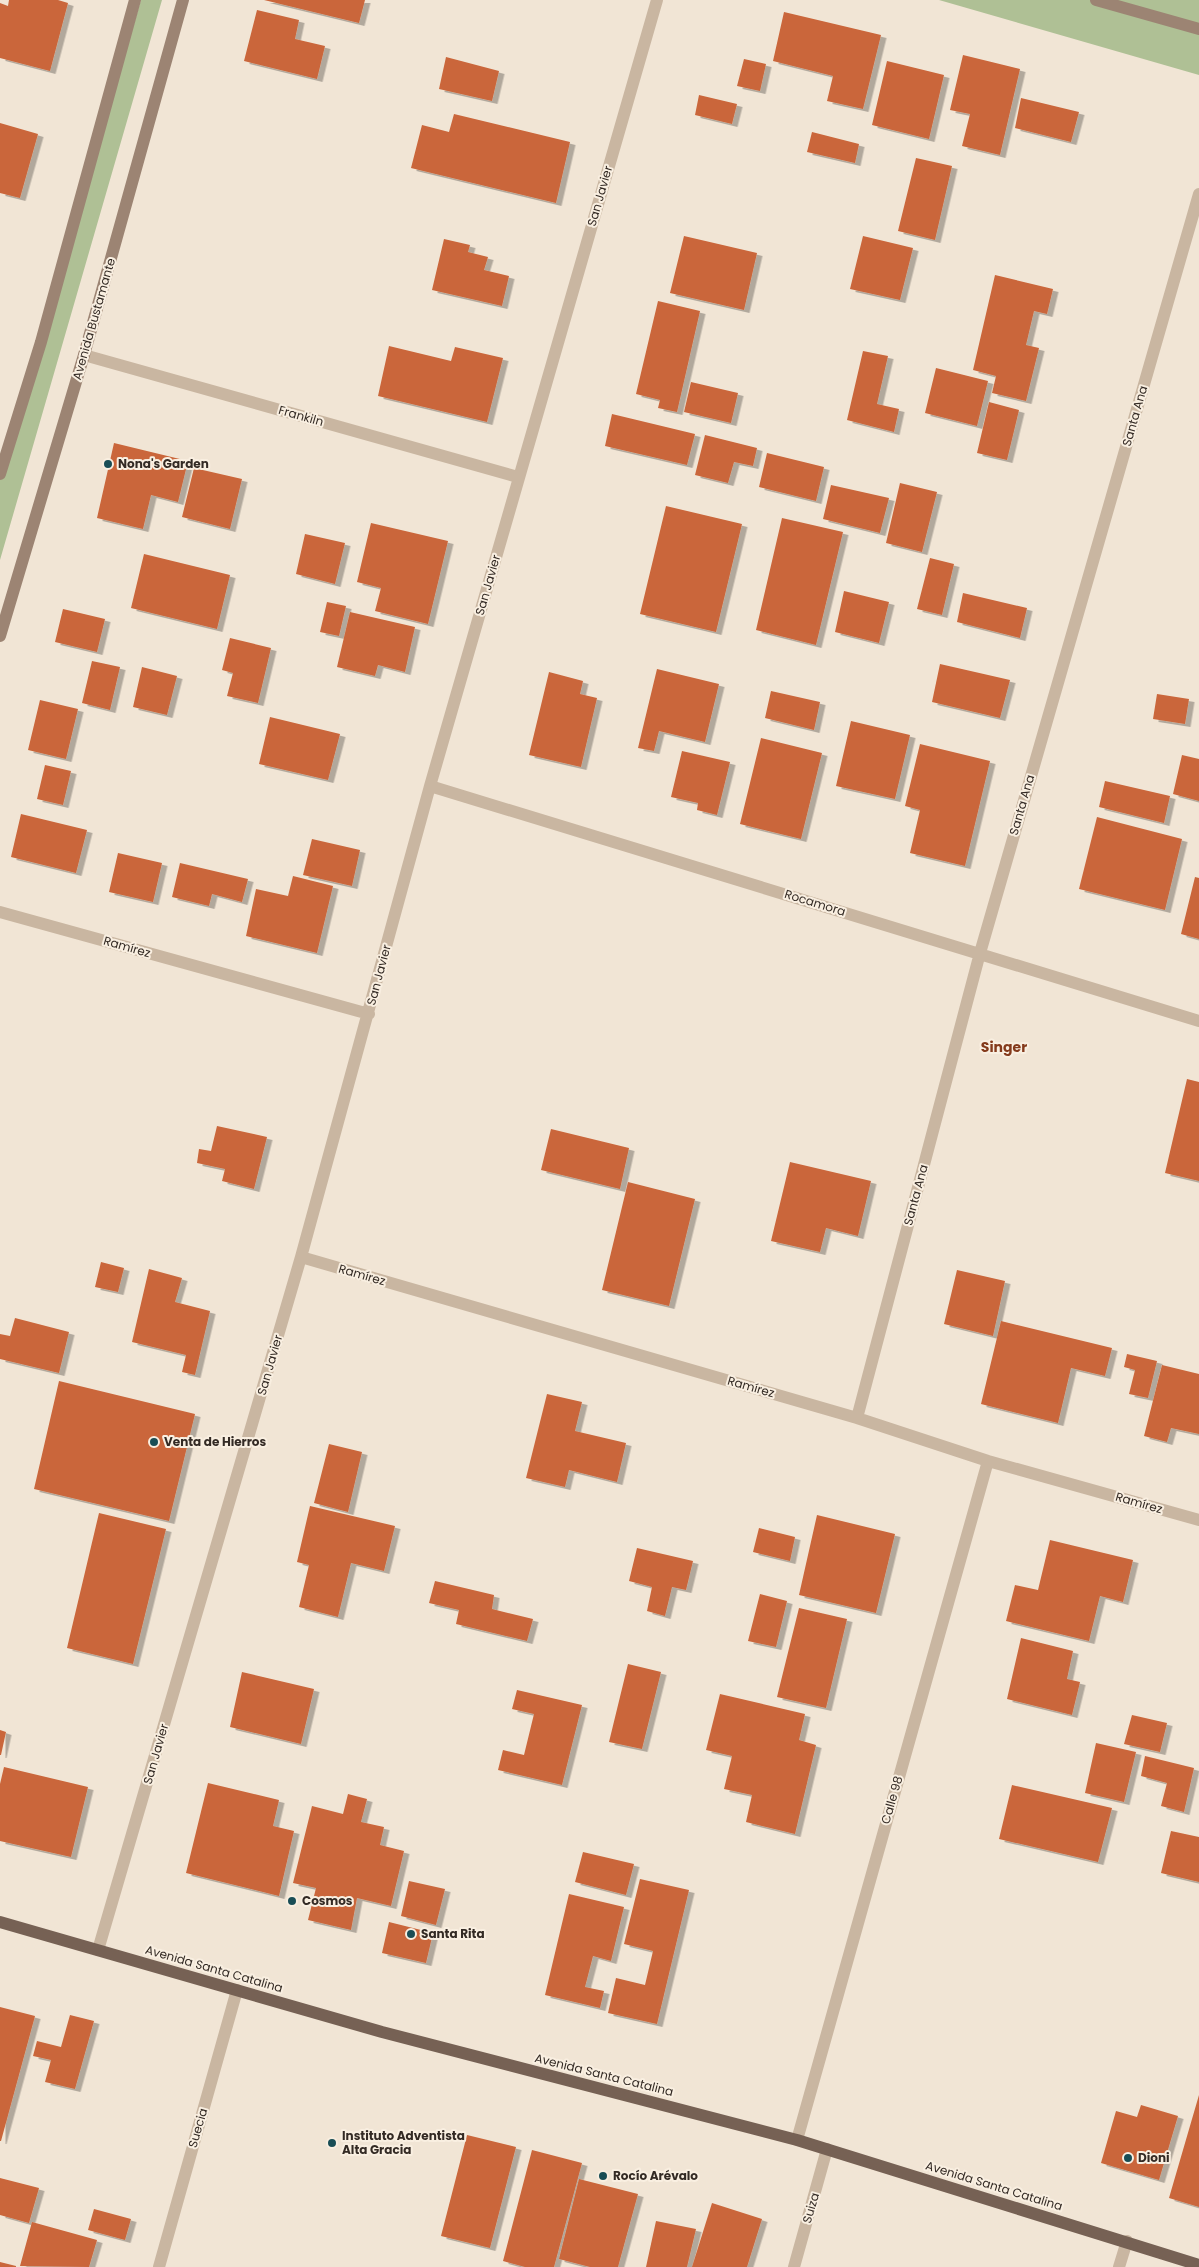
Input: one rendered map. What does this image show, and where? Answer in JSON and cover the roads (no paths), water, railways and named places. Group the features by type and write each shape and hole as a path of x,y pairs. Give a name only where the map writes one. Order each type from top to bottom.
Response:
{"main road":[{"path":"0,473 41,342 135,0"},
{"name":"Avenida Bustamante","path":"0,636 84,355 183,0"},
{"path":"1096,0 1199,29"},
{"name":"Avenida Santa Catalina","path":"0,1922 382,2032 798,2140 1199,2265"}],"street":[{"name":"San Javier","path":"98,1950 301,1257 430,786 657,0"},
{"name":"Santa Ana","path":"857,1418 980,953 1199,194"},
{"name":"Frankiln","path":"84,355 518,477"},
{"name":"Rocamora","path":"430,786 1199,1021"},
{"name":"Ramírez","path":"0,912 369,1014"},
{"name":"Ramírez","path":"301,1257 857,1418 988,1461 1199,1520"},
{"name":"Calle 98","path":"798,2140 988,1461"},
{"name":"Suecia","path":"159,2267 237,1990"},
{"name":"Suiza","path":"794,2267 827,2150"},
{"path":"1119,2267 1127,2241"}],"place":[{"name":"Nona's Garden","path":"108,464"},
{"name":"Venta de Hierros","path":"154,1442"},
{"name":"Cosmos","path":"292,1901"},
{"name":"Santa Rita","path":"411,1934"},
{"name":"Instituto Adventista Alta Gracia","path":"332,2143"},
{"name":"Dioni","path":"1128,2158"},
{"name":"Rocío Arévalo","path":"603,2176"}],"district":[{"name":"Singer","path":"1004,1047"}]}
